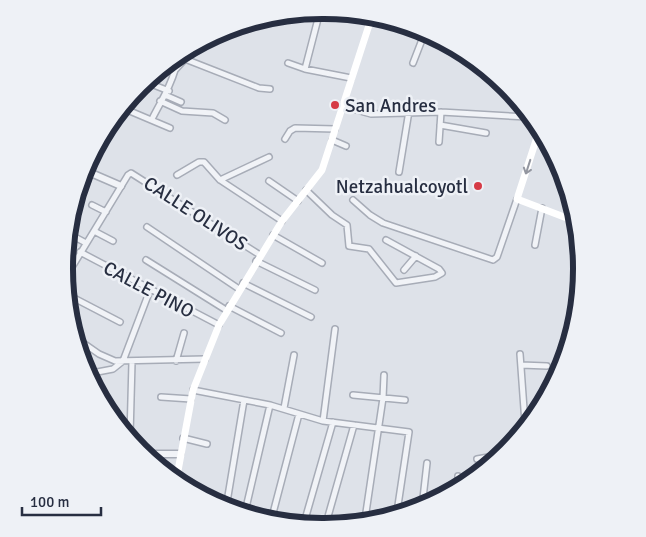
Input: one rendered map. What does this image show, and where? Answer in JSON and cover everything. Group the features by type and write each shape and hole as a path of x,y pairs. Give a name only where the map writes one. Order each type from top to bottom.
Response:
{"main road":[{"path":"178,472 193,390 219,325 227,308 282,221 322,170 370,24"},
{"path":"536,139 517,199 568,218"}],"street":[{"path":"305,69 318,19"},
{"path":"414,63 422,40"},
{"path":"188,58 259,88 270,89"},
{"path":"288,63 305,69 351,78"},
{"path":"152,119 160,101 167,93 175,70 180,64"},
{"path":"153,86 181,102"},
{"path":"160,101 182,111 212,113 225,120"},
{"path":"342,106 371,114 442,112 521,117"},
{"path":"129,111 170,128"},
{"path":"399,172 409,112"},
{"path":"439,142 442,112"},
{"path":"440,125 486,133"},
{"path":"285,139 290,131 295,128 335,129"},
{"path":"332,140 346,146"},
{"path":"220,180 268,157"},
{"path":"177,175 202,162 220,180 282,221"},
{"name":"CALLE OLIVOS","path":"92,173 121,186 132,173 258,258 315,290"},
{"path":"269,181 298,201"},
{"path":"73,264 121,186"},
{"path":"306,190 332,215 347,224 349,246 369,249 396,283 435,277 442,273 441,270 386,240"},
{"path":"353,200 370,215 383,223 427,240 495,259 517,199"},
{"path":"92,205 106,212"},
{"path":"534,245 542,208"},
{"path":"147,227 241,286 311,317"},
{"path":"94,231 113,241"},
{"path":"273,235 322,263"},
{"path":"75,237 86,243"},
{"name":"CALLE PINO","path":"80,252 219,325"},
{"path":"404,270 416,256"},
{"path":"146,260 227,308 281,333"},
{"path":"95,371 116,368 122,361 150,290"},
{"path":"75,299 120,322"},
{"path":"322,420 335,329"},
{"path":"176,361 184,333"},
{"path":"85,344 107,358 122,361 205,359"},
{"path":"520,354 525,416"},
{"path":"284,408 294,355"},
{"path":"130,427 132,362"},
{"path":"521,365 547,366"},
{"path":"366,514 383,398 384,375"},
{"path":"193,390 284,408 322,420 409,432 398,507"},
{"path":"353,395 405,400"},
{"path":"161,397 191,399"},
{"path":"227,499 244,400"},
{"path":"246,506 270,405"},
{"path":"273,513 299,414"},
{"path":"306,518 334,422"},
{"path":"328,518 354,425"},
{"path":"183,438 207,444"},
{"path":"156,454 180,454"},
{"path":"478,459 486,458"},
{"path":"423,497 427,462"}],"place":[{"name":"San Andres","path":"335,105"},
{"name":"Netzahualcoyotl","path":"478,186"}]}
